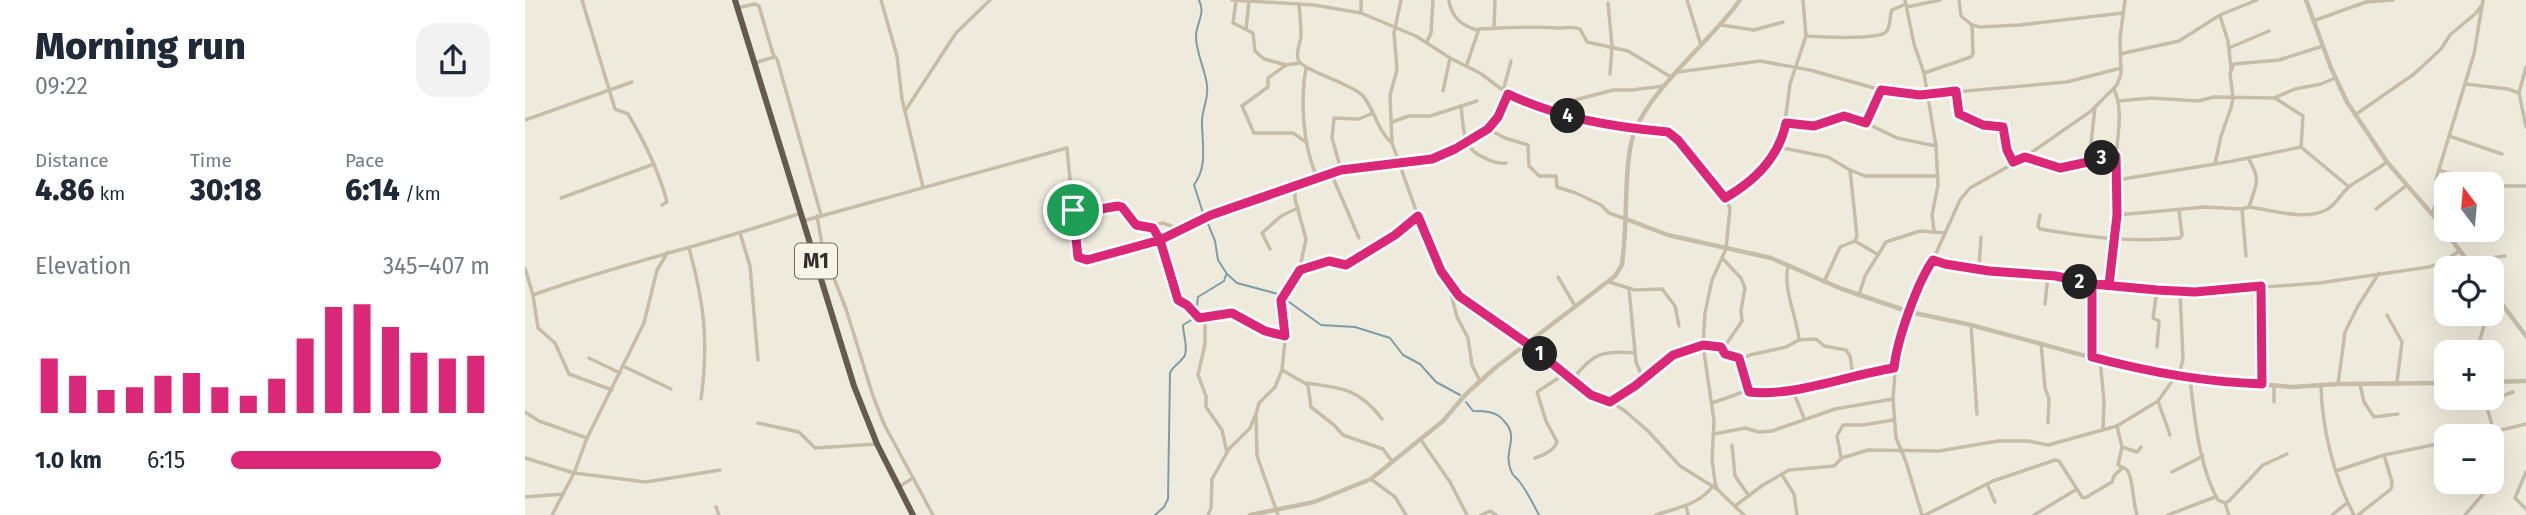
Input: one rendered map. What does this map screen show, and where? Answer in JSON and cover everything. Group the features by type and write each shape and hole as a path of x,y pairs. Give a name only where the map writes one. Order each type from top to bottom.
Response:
{"highway":[{"name":"M1","path":"736,4 855,386 877,444 913,515"}],"street":[{"path":"582,0 615,109 628,114 654,164 667,202 662,205"},
{"path":"757,0 819,216 823,250 884,424 933,515"},
{"path":"881,0 897,56 905,111 923,187"},
{"path":"905,111 956,33 990,0"},
{"path":"1286,65 1259,56 1255,51 1253,33 1233,23 1234,0 1282,1 1361,13 1427,42 1450,58 1467,65 1506,93 1533,106 1573,117 1673,135 1725,198 1730,208 1726,249 1707,299 1703,345 1714,434 1712,459 1715,488"},
{"path":"1361,0 1361,13"},
{"path":"1401,0 1394,38 1397,63 1390,94 1392,143 1418,216 1447,280 1465,301 1528,344 1591,395 1610,402 1644,427 1680,466 1715,488 1744,515"},
{"path":"1427,42 1431,33 1433,0"},
{"path":"1494,28 1495,0"},
{"path":"1687,0 1696,36 1701,45"},
{"path":"1250,515 1276,513 1314,502 1371,478 1443,421 1480,380 1609,282 1622,265 1631,153 1636,130 1653,102 1740,0"},
{"path":"1725,198 1752,181 1778,147 1786,123 1790,84 1807,36 1803,0"},
{"path":"1807,36 1836,38 1882,35 1889,28 1892,10 1906,4 1940,0"},
{"path":"1959,0 1961,16 1972,25 1980,27 2123,13"},
{"path":"2122,468 2113,476 2112,482 2085,498 2063,466 2055,460 1993,481 1924,515 1896,438 1893,399 1898,346 1921,280 1964,194 1977,183 2025,157 2095,107 2114,89 2119,82 2122,68 2120,54 2125,0"},
{"path":"2120,54 2179,41 2220,15 2257,0"},
{"path":"2306,0 2335,78 2355,115 2387,162 2433,214 2463,256"},
{"path":"2313,21 2366,2 2393,0"},
{"path":"1246,29 1249,1"},
{"path":"1448,1 1451,12 1462,24 1477,30 1527,25 1577,27 1587,42 1628,51 1673,78"},
{"path":"2433,214 2437,201 2436,179 2479,34 2483,2"},
{"path":"2355,115 2406,82 2430,60 2450,34 2476,13 2483,2"},
{"path":"1608,3 1612,46 1609,74"},
{"path":"736,4 759,6"},
{"path":"1299,4 1299,62 1306,68 1334,78 1357,91 1365,98 1383,133 1392,143"},
{"path":"1906,4 1924,73 1936,146 1938,176 1931,215 1934,230"},
{"path":"2215,164 2233,98 2228,41 2220,15"},
{"path":"1719,24 1754,30 1783,22"},
{"path":"1924,73 1971,57 1972,25"},
{"path":"1467,65 1477,30"},
{"path":"2228,50 2269,31"},
{"path":"2231,68 2239,63 2279,60 2323,46"},
{"path":"755,63 774,57"},
{"path":"1443,91 1450,58"},
{"path":"1678,72 1753,60 1796,67 1881,90 1928,94 2067,82 2122,68"},
{"path":"803,221 1067,148 1077,254 1083,260 1160,240 1211,215 1341,170 1432,159 1466,143 1488,129 1498,117 1506,93 1511,61"},
{"path":"1299,62 1286,65 1268,78 1268,87 1242,106 1254,132 1293,133 1305,142"},
{"path":"2526,67 2519,93 2526,128"},
{"path":"1306,68 1303,83 1305,142 1317,177"},
{"path":"2119,101 2151,98 2198,101 2214,97 2274,98 2335,78"},
{"path":"525,120 582,102 632,82"},
{"path":"2465,84 2508,89 2519,93"},
{"path":"1575,100 1613,90 1666,86"},
{"path":"2109,285 2117,215 2119,101 2114,89"},
{"path":"1866,123 1881,90"},
{"path":"1956,91 1959,114 1983,125 2003,127 2007,150 2013,162"},
{"path":"2274,98 2303,117 2301,147"},
{"path":"1391,122 1409,116 1430,116 1477,101"},
{"path":"1461,105 1462,131 1466,143 1482,158 1499,164 1506,163"},
{"path":"2089,161 2095,107"},
{"path":"1341,170 1332,138 1334,118 1359,119 1373,113"},
{"path":"1786,123 1814,126 1844,116 1898,138 1936,146"},
{"path":"1488,129 1528,145 1529,166 1539,176 1556,176 1557,187 1601,205 1608,214 1668,235 1771,258 1824,282 1910,312 1971,325 2134,369 2190,378 2293,387 2434,383"},
{"path":"2449,136 2502,154"},
{"path":"1778,147 1828,157 1850,170 1876,177 1938,176"},
{"path":"2116,180 2301,147"},
{"path":"2301,147 2349,187"},
{"path":"2025,157 2060,168 2116,156"},
{"path":"2248,158 2256,171 2258,182 2249,207"},
{"path":"2117,215 2205,207 2249,207 2301,215 2319,212 2332,206 2349,187 2387,162"},
{"path":"561,198 654,164"},
{"path":"1850,170 1855,241"},
{"path":"2439,170 2445,172"},
{"path":"1331,173 1359,238"},
{"path":"2376,209 2407,185"},
{"path":"1208,515 1211,508 1212,479 1227,453 1250,428 1259,403 1275,387 1282,370 1285,336 1281,300 1300,270 1306,239 1297,208 1295,186"},
{"path":"2504,186 2526,186"},
{"path":"1073,210 1089,211 1118,206 1122,207 1136,225 1163,223 1182,230"},
{"path":"1270,248 1262,233 1281,216 1297,208"},
{"path":"2242,209 2246,256"},
{"path":"2040,215 2040,229 2149,242 2180,238 2182,235 2179,210"},
{"path":"525,290 532,293 801,213"},
{"path":"1300,270 1329,261 1346,265 1395,235 1418,216"},
{"path":"1148,226 1153,228 1160,240 1178,300 1199,318 1232,313 1265,331 1285,336"},
{"path":"1859,295 1865,276 1888,241 1920,231 1934,230 1945,233"},
{"path":"740,233 750,266 758,360"},
{"path":"1979,269 1981,237"},
{"path":"1855,241 1877,254"},
{"path":"1824,282 1840,247 1855,241"},
{"path":"689,248 704,313 706,366 701,399"},
{"path":"1933,260 1979,269 2048,275 2092,284 2180,291 2319,283 2439,264 2459,251"},
{"path":"552,515 647,316 657,270 668,252"},
{"path":"1610,402 1673,355 1703,345 1721,347 1727,343 1742,321 1741,310 1745,293 1741,278 1722,258"},
{"path":"1788,266 1785,279 1799,340"},
{"path":"525,268 538,328 555,343 569,374 612,390"},
{"path":"2338,384 2345,332 2379,273"},
{"path":"2045,303 2048,275"},
{"path":"1557,277 1576,308"},
{"path":"1447,280 1457,317 1468,338 1472,365 1480,380"},
{"path":"1609,282 1629,289 1664,291 1675,306 1679,326"},
{"path":"2092,284 2092,357"},
{"path":"2261,286 2262,384"},
{"path":"1629,289 1635,353 1643,379"},
{"path":"2157,290 2153,318 2159,321 2157,347"},
{"path":"1735,506 1794,469 1834,466 1842,458 1868,450 1939,451 1998,441 2048,444 2117,426 2158,401 2182,364 2180,291"},
{"path":"2504,308 2526,336"},
{"path":"2387,315 2402,342 2397,382"},
{"path":"1205,318 1205,344 1198,375 1206,396 1206,407 1221,430 1227,453"},
{"path":"1971,325 1977,414"},
{"path":"1740,360 1749,355 1786,347 1799,340 1816,339 1824,346 1846,350 1850,356 1853,375"},
{"path":"2041,343 2045,388 2049,399 2048,423"},
{"path":"1721,347 1724,353 1731,353 1740,360 1749,392"},
{"path":"1573,379 1581,368 1599,354 1612,351 1635,353"},
{"path":"589,358 620,373"},
{"path":"2100,359 2104,402 2103,429"},
{"path":"623,366 671,390"},
{"path":"1711,403 1736,393 1793,391 1853,375 1894,368"},
{"path":"1282,370 1305,383 1358,394 1382,419"},
{"path":"1535,458 1545,454 1557,442 1546,421 1537,392 1566,373"},
{"path":"2190,378 2203,457 2215,497 2225,503 2229,515"},
{"path":"2504,382 2526,381"},
{"path":"1305,383 1309,388 1309,403 1314,411 1343,435 1383,449 1392,461"},
{"path":"2360,384 2364,402 2374,417 2398,414"},
{"path":"2274,385 2274,402"},
{"path":"2321,385 2322,407 2336,471 2347,503 2356,515 2391,489 2392,482 2384,455"},
{"path":"1793,391 1804,418"},
{"path":"2504,396 2513,392"},
{"path":"1714,434 1745,428 1759,432 1772,431 1804,418 1851,405 1893,399"},
{"path":"2158,401 2170,435"},
{"path":"525,412 539,421 587,438"},
{"path":"1256,414 1257,456 1276,513"},
{"path":"1842,458 1837,436 1843,425 1893,420"},
{"path":"758,423 799,432 815,448 877,444"},
{"path":"2504,430 2526,424"},
{"path":"2117,426 2122,447 2117,461 2118,465 2127,469 2132,481 2131,490 2137,515"},
{"path":"1420,439 1450,482 1467,515"},
{"path":"2336,471 2384,455 2434,444"},
{"path":"1732,445 1735,477 1749,496"},
{"path":"2122,447 2137,452 2141,447"},
{"path":"2225,503 2241,491 2263,465 2287,454"},
{"path":"525,457 574,473 646,482 720,470"},
{"path":"2172,472 2203,457"},
{"path":"2526,472 2515,498 2526,509"},
{"path":"1782,475 1794,494 1797,515"},
{"path":"898,487 913,478"},
{"path":"1371,478 1395,497 1406,515"},
{"path":"1987,484 1995,502"},
{"path":"1657,515 1686,506 1715,488"},
{"path":"2034,515 2077,489"},
{"path":"2466,515 2483,494"},
{"path":"525,497 563,495"},
{"path":"2168,515 2215,497"},
{"path":"2332,515 2347,503"},
{"path":"1686,506 1688,515"},
{"path":"716,507 719,515"},
{"path":"1481,515 1490,511 1496,515"}],"waterway":[{"path":"1199,0 1201,14 1196,43 1207,90 1202,117 1203,163 1194,185 1203,213"},
{"path":"1206,219 1215,241 1218,260 1237,283 1278,294 1321,325 1355,327 1390,338 1403,355 1420,364 1436,382 1460,395"},
{"path":"1155,515 1168,499 1170,373 1185,355 1183,325 1196,315 1198,297 1224,281 1226,275"},
{"path":"1466,402 1473,411 1494,413 1509,428 1509,465 1539,515"}],"route":[{"path":"1073,210 1078,257 1087,260 1123,251 1160,240 1211,215 1317,177 1341,170 1432,159 1455,149 1494,124 1508,94 1533,106 1591,122 1618,128 1668,132 1718,186 1725,198 1752,181 1758,174 1778,147 1786,123 1814,126 1844,116 1866,123 1881,90 1920,95 1956,91 1959,114 1983,125 2003,127 2006,131 2007,150 2013,162 2025,157 2051,166 2064,167 2116,156 2115,240 2109,285 2101,285 2092,284 2092,357 2134,369 2190,378 2262,384 2261,286 2195,292 2157,290 2109,285 2092,284 2056,276 1989,271 1933,260 1921,280 1902,331 1894,368 1853,375 1793,391 1749,392 1739,358 1731,353 1725,354 1721,347 1703,345 1667,358 1635,386 1610,402 1591,395 1528,344 1459,296 1441,271 1418,216 1395,235 1346,265 1329,261 1300,270 1281,300 1285,336 1265,331 1237,314 1225,312 1199,318 1178,300 1160,240 1153,228 1136,225 1122,207 1118,206 1089,211 1073,210"}]}
